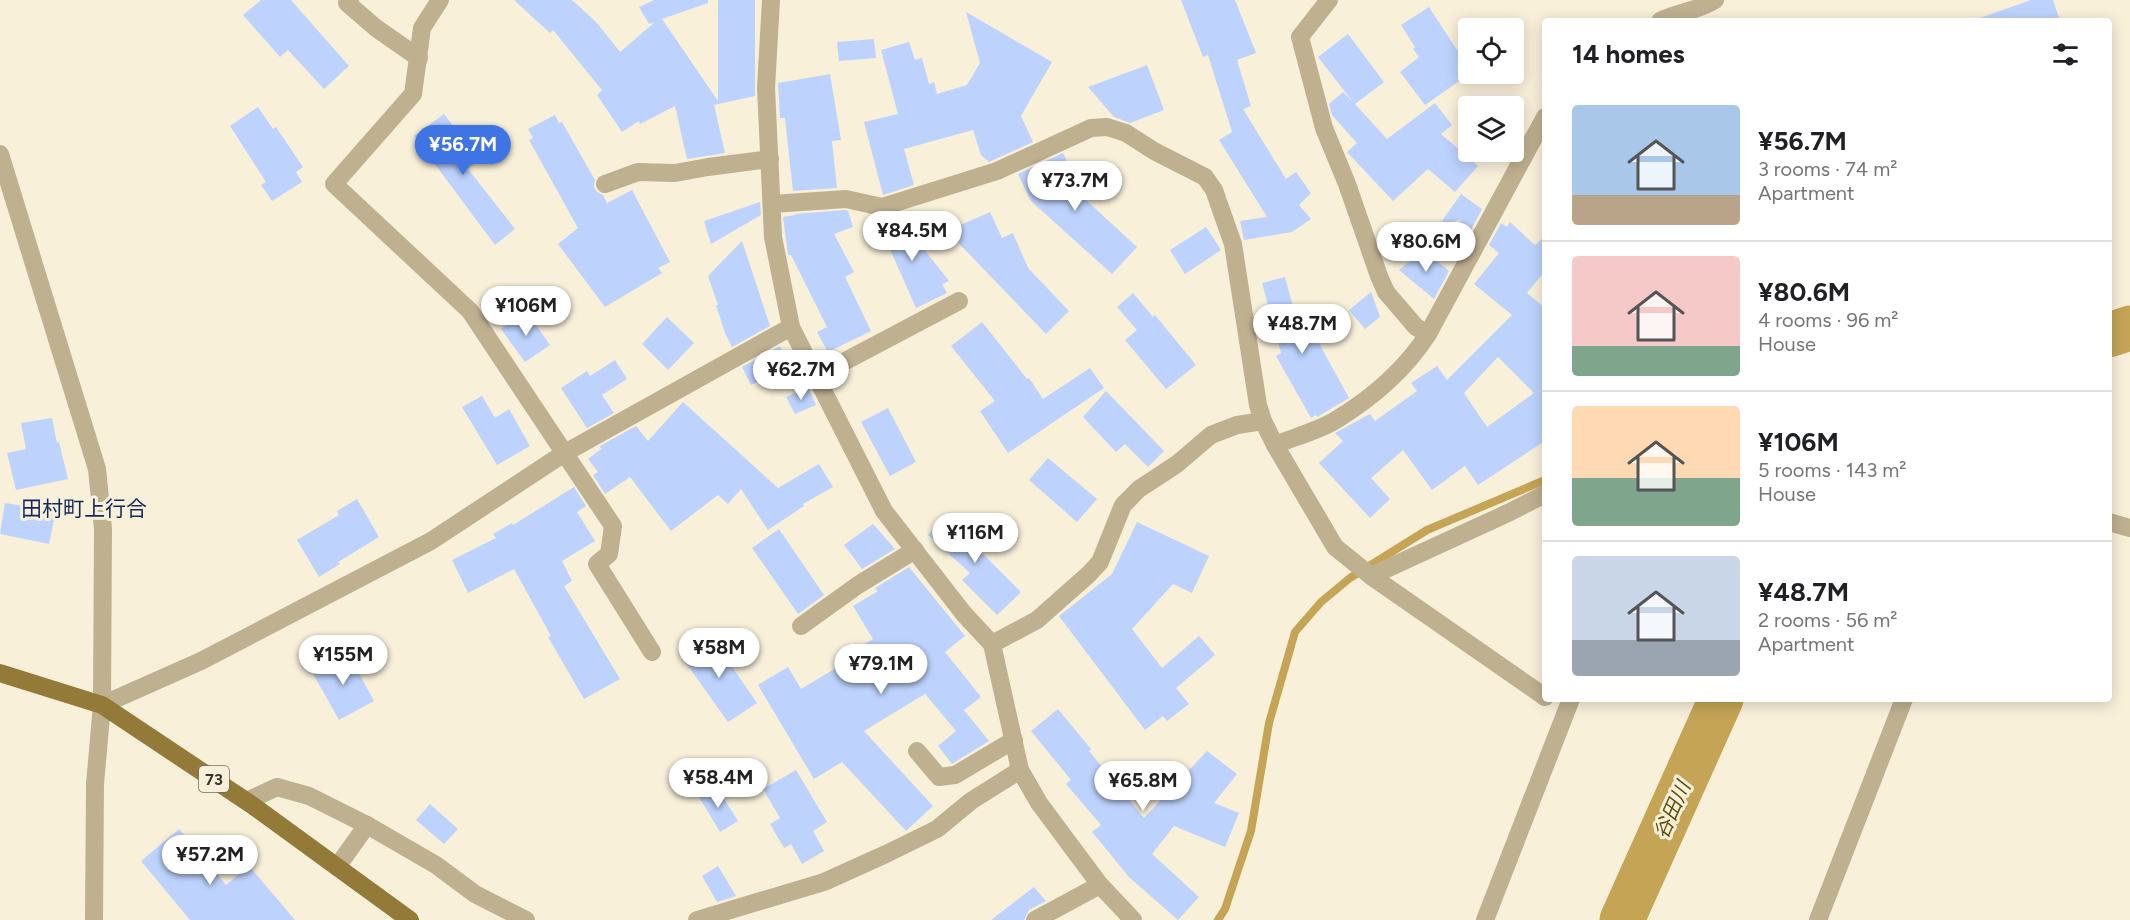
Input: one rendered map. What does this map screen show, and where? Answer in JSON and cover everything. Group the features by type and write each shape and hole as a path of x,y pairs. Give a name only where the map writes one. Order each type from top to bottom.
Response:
{"main road":[{"name":"73","path":"0,673 102,705 247,801 410,920"}],"street":[{"path":"350,0 347,3 376,28 419,58"},
{"path":"440,0 422,28 413,94 334,184 470,311 613,526 609,554 597,564 652,652"},
{"path":"771,0 766,88 773,237 791,327 884,511 964,614 992,644 1020,770 1040,802 1100,885 1133,920"},
{"path":"1329,0 1300,37 1324,128 1386,292 1416,327 1428,334"},
{"path":"1666,18 1674,14 1696,16 1714,0"},
{"path":"1275,445 1334,421 1400,371 1415,354 1542,123"},
{"path":"772,204 846,199 882,207 997,171 1091,128 1107,127 1126,133 1154,152 1205,177 1214,190 1233,244 1258,405 1263,421 1335,547 1371,576 1542,695"},
{"path":"0,154 97,469 103,529 102,705 95,784 94,920"},
{"path":"605,184 638,172 675,173 770,159"},
{"path":"817,376 959,301"},
{"path":"102,705 201,661 431,541 563,454 791,327"},
{"path":"992,644 1037,620 1089,574 1100,562 1124,505 1139,489 1177,464 1211,435 1237,425 1263,421"},
{"path":"1371,576 1542,496"},
{"path":"2112,523 2130,528"},
{"path":"801,626 858,585 915,550"},
{"path":"1818,920 1903,702"},
{"path":"1485,920 1568,705"},
{"path":"917,751 939,777 955,775 1014,740"},
{"path":"697,920 824,882 886,854 937,829 970,801 1020,770"},
{"path":"247,801 277,787 309,796 367,825 436,865 475,894 515,918"},
{"path":"337,867 367,825"},
{"path":"1035,920 1100,885"}],"building":[{"path":"261,0 291,0 349,66 324,89 288,50 280,57 243,15"},
{"path":"514,0 572,0 597,23 620,52 655,22 649,24 639,7 654,0 708,0 708,3 662,19 718,101 718,0 755,0 755,96 714,105 725,153 687,159 675,106 640,124 639,121 622,132 597,95 602,90 553,30 550,33"},
{"path":"1181,0 1235,0 1256,53 1237,60 1251,106 1243,109 1286,179 1296,172 1311,193 1299,205 1311,219 1292,232 1244,240 1240,221 1267,217 1219,140 1232,132 1208,55 1203,57"},
{"path":"2031,0 2053,0 2059,18 1980,18"},
{"path":"1429,7 1458,50 1458,82 1425,105 1400,72 1419,57 1401,25"},
{"path":"966,12 1052,62 1021,116 1033,142 989,162 981,155 973,130 904,149 914,185 883,195 864,122 898,114 881,50 909,42 915,60 922,58 929,84 934,82 937,94 967,85 980,63"},
{"path":"1348,34 1384,82 1355,104 1387,139 1435,103 1452,125 1441,134 1458,149 1458,162 1473,162 1478,166 1455,192 1428,169 1393,201 1347,152 1357,143 1332,115 1329,104 1343,92 1353,102 1318,57"},
{"path":"874,39 876,58 839,61 837,42"},
{"path":"1147,65 1164,110 1130,123 1114,117 1088,87"},
{"path":"830,74 841,140 832,141 837,188 793,191 785,118 780,118 778,83"},
{"path":"258,107 273,129 276,127 303,167 296,172 302,182 272,201 261,185 266,182 230,126"},
{"path":"444,114 479,160 468,169 515,229 495,245 414,136"},
{"path":"555,115 559,123 562,122 595,180 594,187 603,195 607,203 632,190 670,262 658,268 662,273 605,307 558,244 578,228 529,140 533,138 528,129"},
{"path":"1063,153 1086,200 1137,247 1112,274 1031,201 1018,174"},
{"path":"1461,194 1482,209 1470,232 1457,223 1462,219 1437,228"},
{"path":"760,202 761,215 711,244 704,221"},
{"path":"848,211 853,227 834,234 854,272 845,277 871,331 828,352 817,332 827,327 791,255 788,255 783,217"},
{"path":"990,212 1002,238 1013,233 1028,268 1069,311 1046,334 947,231"},
{"path":"896,214 949,281 942,284 947,293 916,308 886,240 882,242 873,224"},
{"path":"1510,222 1535,245 1542,239 1542,275 1527,293 1542,306 1542,443 1478,485 1465,466 1432,490 1403,450 1371,478 1390,499 1370,518 1319,463 1343,441 1335,433 1370,414 1375,421 1417,391 1411,383 1437,366 1447,380 1512,315 1474,284 1499,253 1489,245 1501,223 1507,227","holes":["1498,357 1534,393 1487,427 1464,393"]},
{"path":"1206,227 1221,250 1185,274 1170,250"},
{"path":"742,241 770,326 732,347 725,333 708,276"},
{"path":"1424,250 1449,271 1434,299 1399,270"},
{"path":"1285,277 1302,341 1314,334 1349,398 1317,417 1316,415 1311,418 1276,356 1281,353 1262,283"},
{"path":"1371,292 1380,317 1365,329 1349,310"},
{"path":"1133,293 1153,317 1155,315 1196,365 1166,389 1125,340 1137,330 1117,307"},
{"path":"526,311 550,345 525,362 501,329"},
{"path":"667,317 694,343 668,370 642,344"},
{"path":"982,322 1027,379 1029,378 1043,399 1090,368 1104,388 1008,453 980,411 995,401 951,346"},
{"path":"780,346 788,366 751,385 742,367"},
{"path":"615,360 627,379 602,395 614,413 587,428 561,388 587,371 590,376"},
{"path":"808,387 816,405 795,414 786,397"},
{"path":"1106,391 1164,451 1148,467 1125,444 1116,452 1083,417"},
{"path":"482,396 495,418 509,409 530,446 497,465 462,407"},
{"path":"683,402 778,488 819,464 833,487 803,504 804,506 768,530 741,489 728,504 718,495 671,531 630,477 605,494 593,475 598,472 588,459 601,449 600,446 636,426 648,441"},
{"path":"888,408 916,462 890,476 861,422"},
{"path":"52,418 68,479 16,490 7,453 26,449 21,423"},
{"path":"1048,458 1097,499 1077,522 1029,480"},
{"path":"574,487 586,506 577,512 595,541 562,561 572,581 564,586 620,679 584,699 548,637 551,636 514,569 468,593 452,560 496,538 493,534 512,523 513,525"},
{"path":"357,499 379,537 338,562 340,564 319,577 297,540 339,515 337,511"},
{"path":"5,503 56,511 49,544 0,534"},
{"path":"949,512 983,544 978,549 1021,592 997,615 962,580 970,573 928,535"},
{"path":"1137,522 1209,556 1192,593 1173,584 1132,629 1162,668 1199,636 1215,655 1176,688 1189,704 1167,721 1163,716 1145,730 1059,616 1112,574"},
{"path":"873,524 895,549 862,569 844,545"},
{"path":"779,529 824,595 798,614 752,548"},
{"path":"909,567 965,636 945,652 981,697 964,710 989,741 952,764 938,746 956,731 925,694 864,731 933,806 906,831 842,762 814,779 758,685 788,667 801,689 851,659 848,654 873,639 853,606 878,591 875,588"},
{"path":"711,636 757,703 728,722 681,656"},
{"path":"348,653 374,701 339,720 312,672"},
{"path":"1058,709 1144,818 1207,751 1237,774 1214,803 1239,813 1225,847 1174,826 1152,854 1199,897 1178,920 1129,877 1092,832 1101,825 1066,784 1071,780 1031,731"},
{"path":"796,770 827,822 813,831 824,851 802,864 791,844 784,848 770,824 780,818 763,789"},
{"path":"716,786 738,821 720,832 699,797"},
{"path":"430,804 458,829 444,844 416,820"},
{"path":"179,829 226,885 249,866 295,920 190,920 141,861"},
{"path":"718,866 736,896 717,902 702,876"},
{"path":"1034,887 1046,901 1029,910 1024,920 991,920"}],"waterway":[{"name":"谷田川","path":"2112,334 2130,328"},
{"path":"1218,920 1225,909 1251,831 1269,723 1295,632 1321,602 1350,578 1427,530 1542,481"},
{"name":"谷田川","path":"1622,920 1720,702"}],"district":[{"name":"田村町上行合","path":"84,508"}]}
